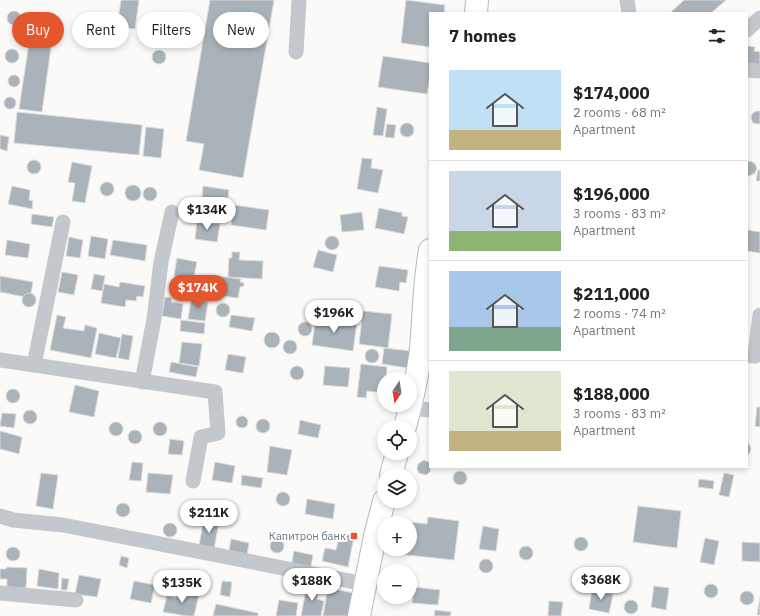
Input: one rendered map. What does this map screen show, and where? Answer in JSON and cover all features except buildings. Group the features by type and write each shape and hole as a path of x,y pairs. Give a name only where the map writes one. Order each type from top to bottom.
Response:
{"main road":[{"path":"476,12 477,0"},
{"path":"415,415 425,284 429,257"},
{"path":"359,616 382,508"}],"street":[{"path":"296,52 299,0"},
{"path":"627,0 629,12"},
{"path":"748,29 760,18"},
{"path":"748,70 760,71"},
{"path":"142,382 154,319 161,262 172,212"},
{"path":"34,365 63,222"},
{"path":"748,355 755,356 760,315"},
{"path":"0,360 215,392 218,433 201,438 193,481"},
{"path":"0,516 13,520 62,525 365,584"},
{"path":"0,593 76,600"}],"place":[{"name":"Капитрон банк","path":"354,536"}]}
